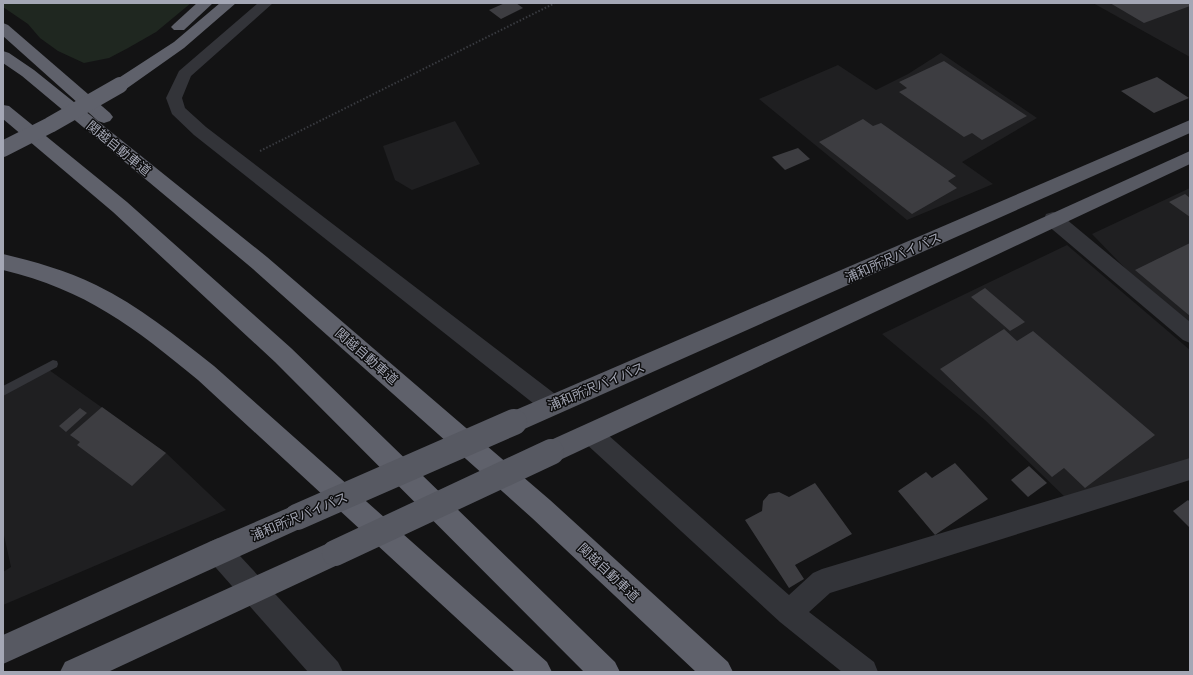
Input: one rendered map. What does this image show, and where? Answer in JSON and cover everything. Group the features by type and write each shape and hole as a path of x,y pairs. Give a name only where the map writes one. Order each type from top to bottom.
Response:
{"highway":[{"path":"3,149 70,114 114,81 206,3"},
{"path":"3,135 114,81 179,45 229,3"},
{"path":"3,28 197,196 260,263"},
{"name":"関越自動車道","path":"3,56 28,74 260,263 541,509 718,672"},
{"path":"3,110 120,207 283,355 605,672"},
{"name":"浦和所沢バイパス","path":"3,650 218,551 514,422 551,404 757,317 1190,126"},
{"path":"75,672 1190,157"},
{"path":"3,262 40,270 73,282 113,303 152,329 206,373 538,672"}],"street":[{"path":"266,3 184,74 174,98 178,110 200,130 239,161 551,404"},
{"path":"1053,219 1190,334"},
{"path":"591,434 789,613 864,672"},
{"path":"789,613 822,582 1190,469"},
{"path":"218,551 328,672"}],"lane":[{"path":"3,391 53,364"}],"path":[{"path":"239,161 555,3"}],"shaded area":[{"path":"3,3 191,3 156,32 128,48 109,58 84,63 58,51 40,38 28,24 3,7"},
{"path":"1093,3 1190,3 1190,57"},
{"path":"941,53 1037,118 962,162 993,184 907,220 759,99 838,65 876,90 908,74"},
{"path":"455,121 480,164 412,190 395,180 383,146"},
{"path":"1190,188 1190,327 1151,295 1092,234"},
{"path":"1067,245 1190,350 1190,459 1067,499 985,420 882,334"},
{"path":"49,370 166,453 226,510 3,605 3,572 11,567 3,531 3,395"}],"building":[{"path":"505,3 516,3 523,8 501,19 489,10"},
{"path":"1110,3 1190,3 1190,6 1144,23"},
{"path":"944,61 1027,116 982,140 972,133 964,137 899,92 907,88 899,82"},
{"path":"1157,77 1189,98 1154,113 1121,91"},
{"path":"863,119 873,126 881,123 956,176 948,181 957,188 912,214 819,142"},
{"path":"798,148 810,159 785,170 772,157"},
{"path":"1185,194 1190,198 1190,217 1169,202"},
{"path":"1190,243 1190,316 1135,270"},
{"path":"985,288 1025,322 1010,331 971,297"},
{"path":"1004,329 1017,341 1033,331 1155,435 1085,488 1064,468 1052,477 940,369"},
{"path":"102,407 166,453 132,486 77,445 80,442 70,435"},
{"path":"80,408 87,413 66,432 59,426"},
{"path":"955,463 988,499 935,535 898,491 926,472 932,478"},
{"path":"1029,466 1047,483 1028,497 1011,480"},
{"path":"815,483 852,534 795,565 804,579 789,588 745,520 762,511 763,501 769,494 779,492 789,497"},
{"path":"1188,500 1190,502 1190,528 1173,511"}]}
